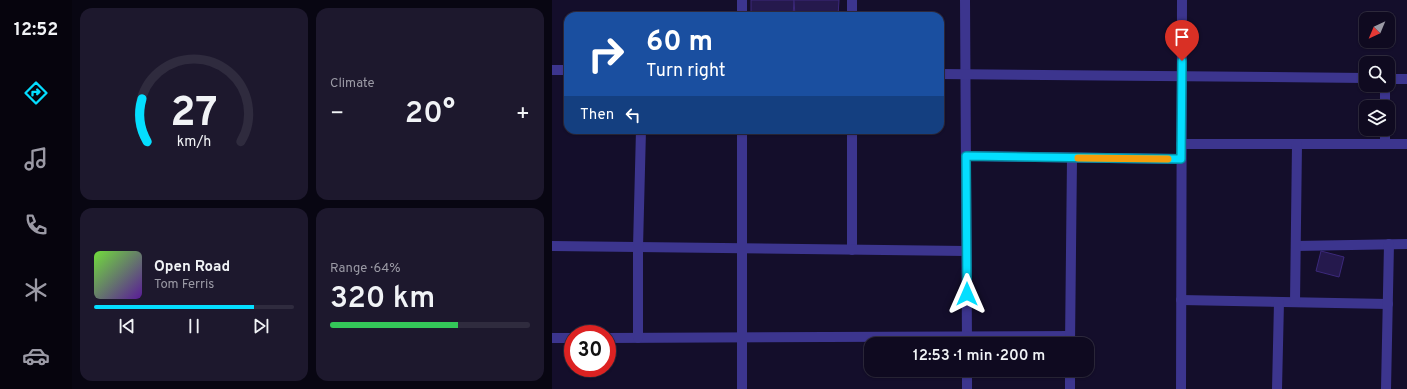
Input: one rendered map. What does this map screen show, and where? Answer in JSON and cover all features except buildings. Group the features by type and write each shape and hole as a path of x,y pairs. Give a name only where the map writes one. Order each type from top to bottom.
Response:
{"street":[{"path":"742,0 742,12"},
{"path":"852,0 852,12"},
{"path":"965,0 967,337"},
{"path":"1181,389 1182,0"},
{"path":"552,70 564,70"},
{"path":"944,74 1359,78"},
{"path":"1395,79 1407,79"},
{"path":"638,338 638,247 641,134"},
{"path":"742,134 742,389"},
{"path":"852,134 852,250"},
{"path":"1385,136 1385,144"},
{"path":"1181,144 1407,144"},
{"path":"1295,302 1297,144"},
{"path":"966,156 1181,159"},
{"path":"1070,337 1072,158"},
{"path":"1386,389 1389,244"},
{"path":"1296,246 1407,244"},
{"path":"552,246 966,252"},
{"path":"1181,300 1388,304"},
{"path":"1277,389 1279,302"},
{"path":"552,338 564,338"},
{"path":"616,338 864,339"},
{"path":"967,377 967,389"},
{"path":"1070,377 1070,389"}],"slow traffic":[{"path":"1078,158 1168,159"}],"route":[{"path":"967,294 966,156 1181,159 1182,61"}]}
